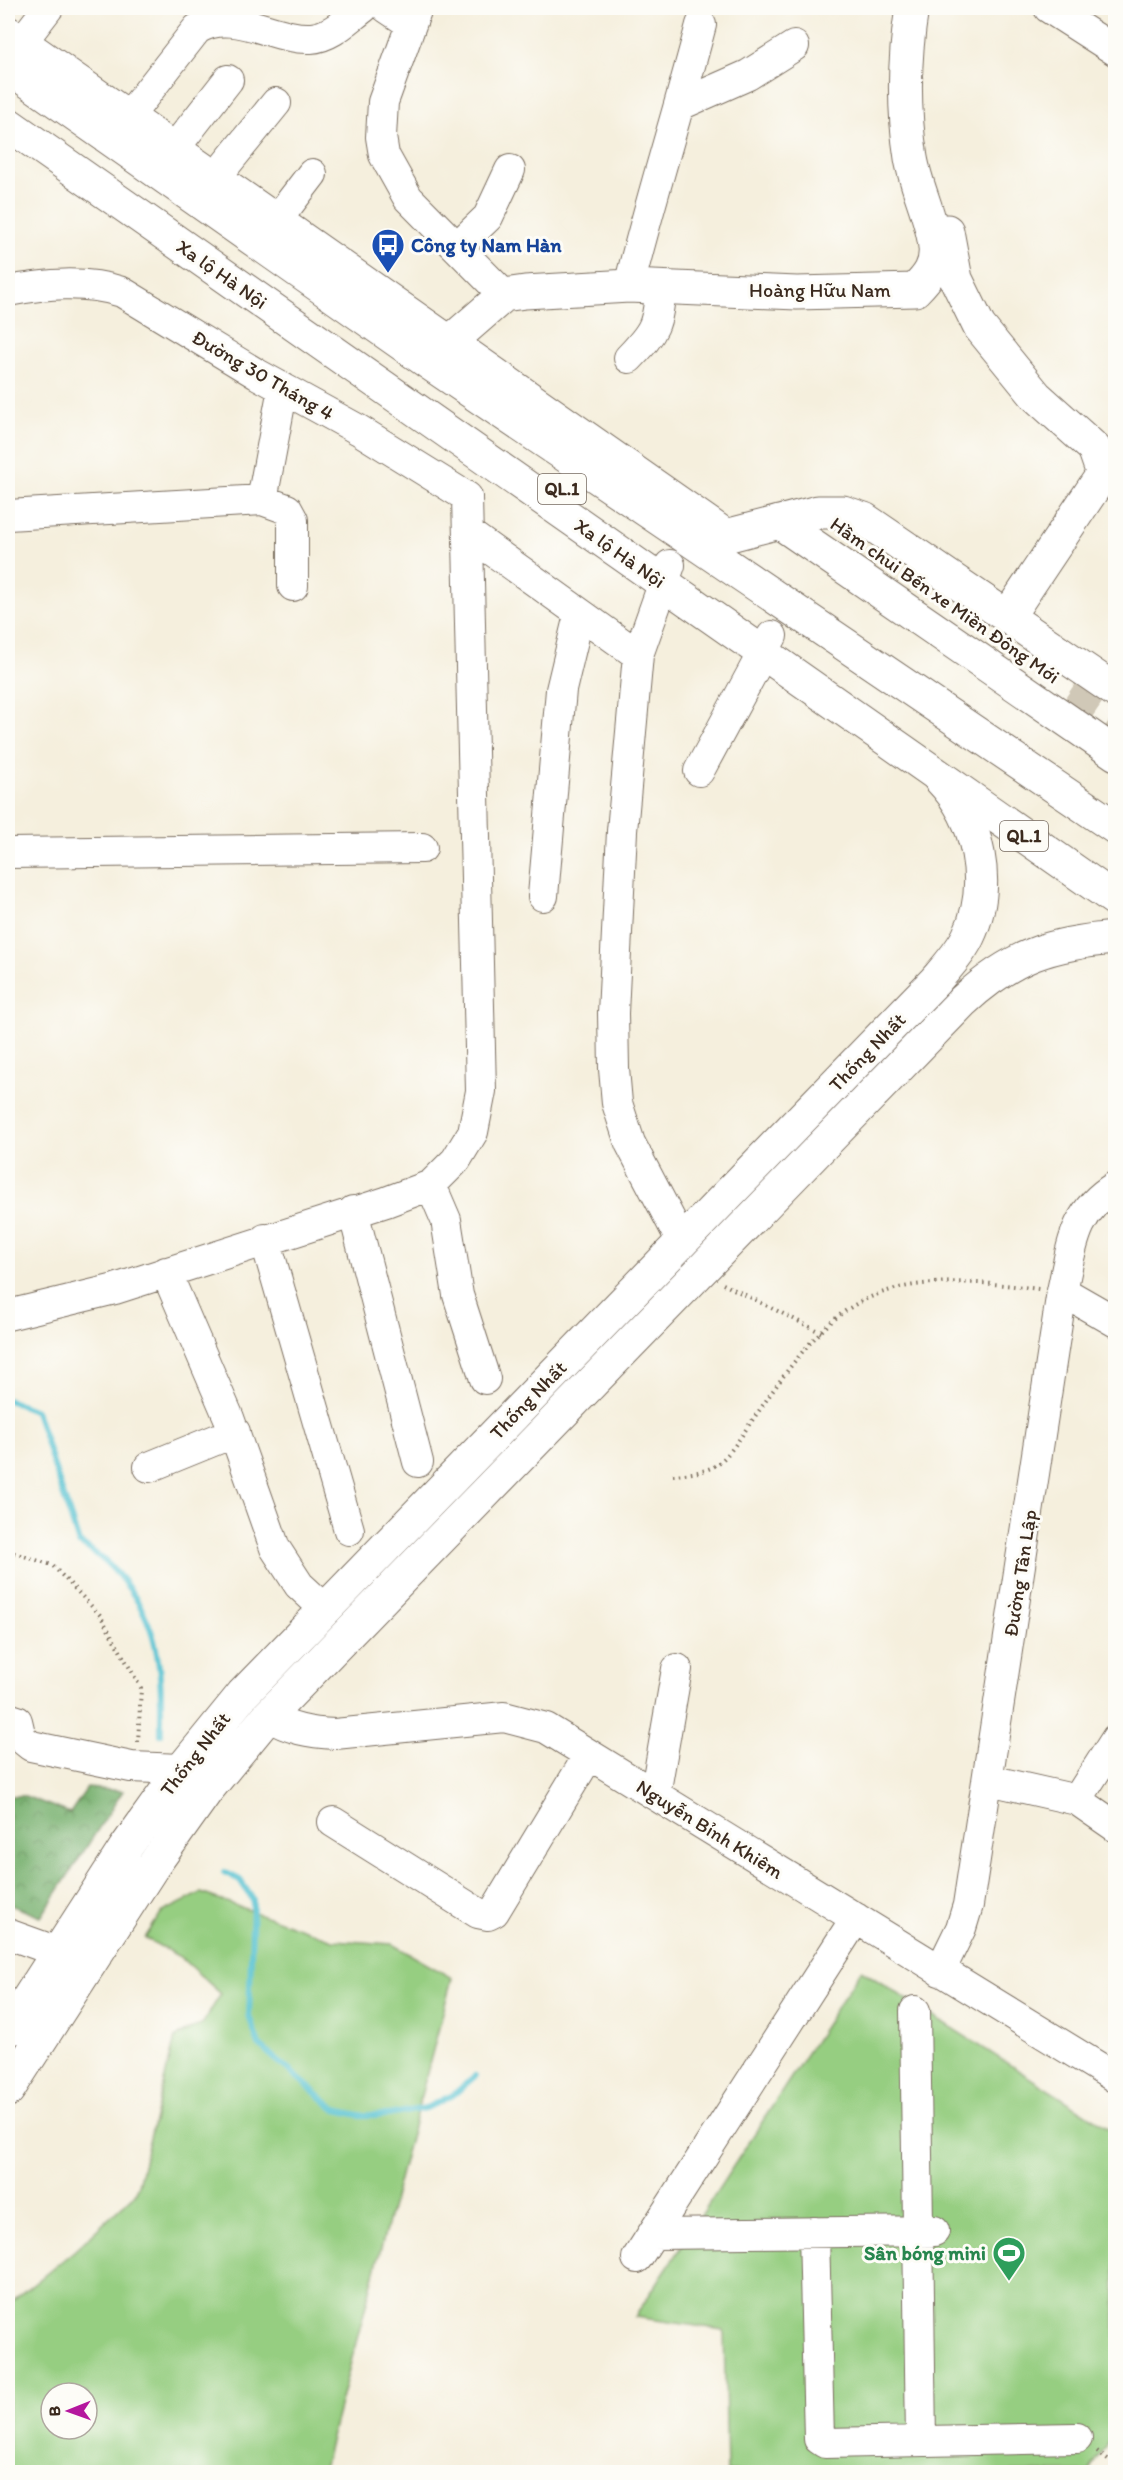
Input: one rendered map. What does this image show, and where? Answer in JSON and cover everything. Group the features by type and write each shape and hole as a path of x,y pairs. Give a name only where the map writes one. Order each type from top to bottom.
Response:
{"main road":[{"name":"Hoàng Hữu Nam","path":"504,295 629,286 797,293 915,290 933,272 935,247 911,159 906,106 906,45 912,8"},
{"path":"927,8 921,45 921,102 928,154 951,242 957,279 979,326 1036,396 1094,448 1103,474 1008,616"},
{"name":"QL.1","path":"12,48 128,117 276,220 337,280"},
{"name":"QL.1","path":"12,48 366,301 717,545 1116,828"},
{"name":"Xa lộ Hà Nội","path":"8,103 493,453"},
{"name":"Xa lộ Hà Nội","path":"8,124 493,453 667,574 1078,862 1116,900"},
{"path":"441,353 504,295"},
{"path":"717,545 779,522 818,512 843,512 864,519 1116,691"},
{"name":"Hầm chui Bến xe Miền Đông Mới","path":"818,512 1072,688"},
{"path":"779,522 1115,752"},
{"name":"Xa lộ Hà Nội","path":"767,645 933,772 1078,862 1116,877"},
{"name":"Thống Nhất","path":"8,2030 126,1847 182,1769 243,1694 935,981 960,951 969,934 980,896 981,876 975,837 968,819 947,786 933,772"},
{"name":"Thống Nhất","path":"8,2090 153,1866 207,1790 267,1716 963,1000 981,984 1024,957 1072,941 1116,938"},
{"path":"935,981 963,1000"},
{"path":"243,1694 267,1716"}],"street":[{"path":"12,48 48,8"},
{"path":"128,117 168,64 197,29 205,24 232,21 310,38 336,28 363,8"},
{"path":"1049,8 1116,51"},
{"path":"405,13 383,102 381,137 384,155 408,198 504,295"},
{"path":"629,286 660,167 681,105 701,25"},
{"path":"681,105 748,75 794,46"},
{"path":"174,149 228,80"},
{"path":"215,178 276,104"},
{"path":"458,246 488,217 510,170"},
{"path":"276,220 312,174"},
{"name":"Đường 30 Tháng 4","path":"8,291 46,284 104,286 122,292 283,388 359,430 467,497"},
{"path":"629,358 650,336 658,321 661,286"},
{"path":"262,500 283,388"},
{"path":"8,1315 115,1289 431,1185 456,1160 474,1132 481,1091 467,497 493,453"},
{"path":"8,515 262,500 287,509 293,520 293,586"},
{"path":"468,533 579,615 638,655"},
{"path":"667,574 638,655 622,831 613,1013 614,1069 617,1102 630,1143 682,1242"},
{"path":"543,896 560,702 579,615"},
{"path":"699,771 767,645"},
{"path":"8,853 422,848"},
{"path":"431,1185 446,1220 458,1295 485,1379"},
{"name":"Đường Tân Lập","path":"940,1971 962,1928 968,1905 989,1780 1062,1292 1077,1225 1102,1194 1116,1186"},
{"path":"353,1211 418,1462"},
{"path":"265,1239 349,1530"},
{"path":"165,1272 234,1432 275,1548 299,1585 325,1609"},
{"path":"1062,1292 1116,1322"},
{"path":"149,1467 234,1432"},
{"path":"655,1796 677,1669"},
{"name":"Nguyễn Bỉnh Khiêm","path":"267,1716 282,1725 310,1733 335,1734 504,1718 532,1722 546,1728 1115,2076"},
{"path":"8,1718 17,1721 21,1738 31,1746 136,1767 182,1769 207,1790"},
{"path":"1077,1800 1116,1739"},
{"path":"333,1822 478,1912 488,1915 494,1912 590,1755"},
{"path":"989,1780 1077,1800 1116,1827"},
{"path":"856,1918 645,2246 814,2232 926,2231"},
{"path":"8,1934 58,1952"},
{"path":"915,2011 935,2445"},
{"path":"814,2232 819,2439 825,2443 935,2445 1077,2438"}],"path":[{"path":"702,1269 735,1292 822,1333"},
{"path":"673,1475 688,1474 713,1467 732,1448 788,1369 822,1333 859,1302 905,1287 973,1282 1062,1292"},
{"path":"8,1551 52,1565 100,1615 141,1688 136,1767"}],"green space":[{"path":"87,1788 123,1791 41,1917 8,1904 8,1796 25,1796 70,1813"},
{"path":"201,1893 333,1940 392,1944 452,1978 322,2472 8,2472 8,2305 74,2251 136,2193 175,2038 203,2023 221,1994 180,1957 145,1938 161,1913"},
{"path":"861,1970 1115,2132 1115,2430 1089,2472 727,2472 724,2330 635,2317"}],"waterway":[{"path":"8,1400 36,1411 79,1543 107,1563 140,1605 153,1637 159,1664 161,1734"},
{"path":"224,1872 240,1880 253,1900 249,2016 259,2045 336,2110 359,2115 388,2115 426,2108 453,2095 475,2076"}],"tunnel":[{"path":"1072,688 1116,718"}],"place":[{"name":"Công ty Nam Hàn","path":"388,274"},
{"name":"Sân bóng mini","path":"1009,2282"}]}
